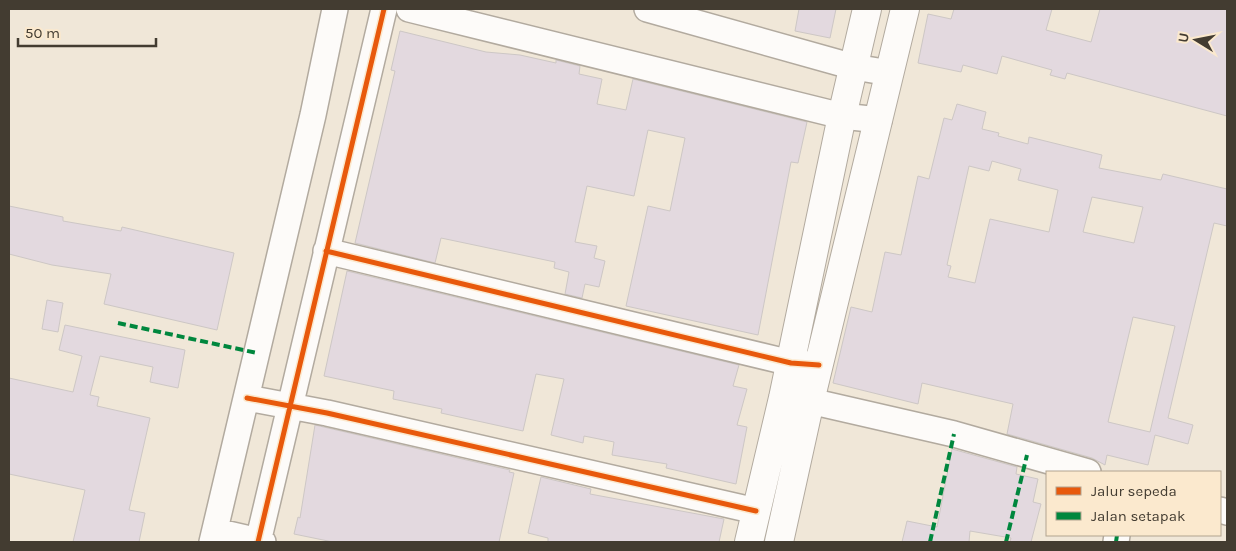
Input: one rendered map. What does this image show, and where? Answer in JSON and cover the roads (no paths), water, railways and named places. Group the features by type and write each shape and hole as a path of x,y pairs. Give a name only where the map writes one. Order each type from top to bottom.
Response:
{"highway":[{"path":"749,542 791,363 842,116 867,9"},
{"path":"779,542 810,401 905,9"}],"street":[{"path":"335,9 214,537 260,542 326,251 384,9"},
{"path":"409,9 586,51 842,116 879,120"},
{"path":"647,9 854,66 890,73"},
{"path":"326,251 791,363 819,365"},
{"path":"247,398 291,405 756,511"},
{"path":"783,398 810,401 954,434 1084,471"}]}
